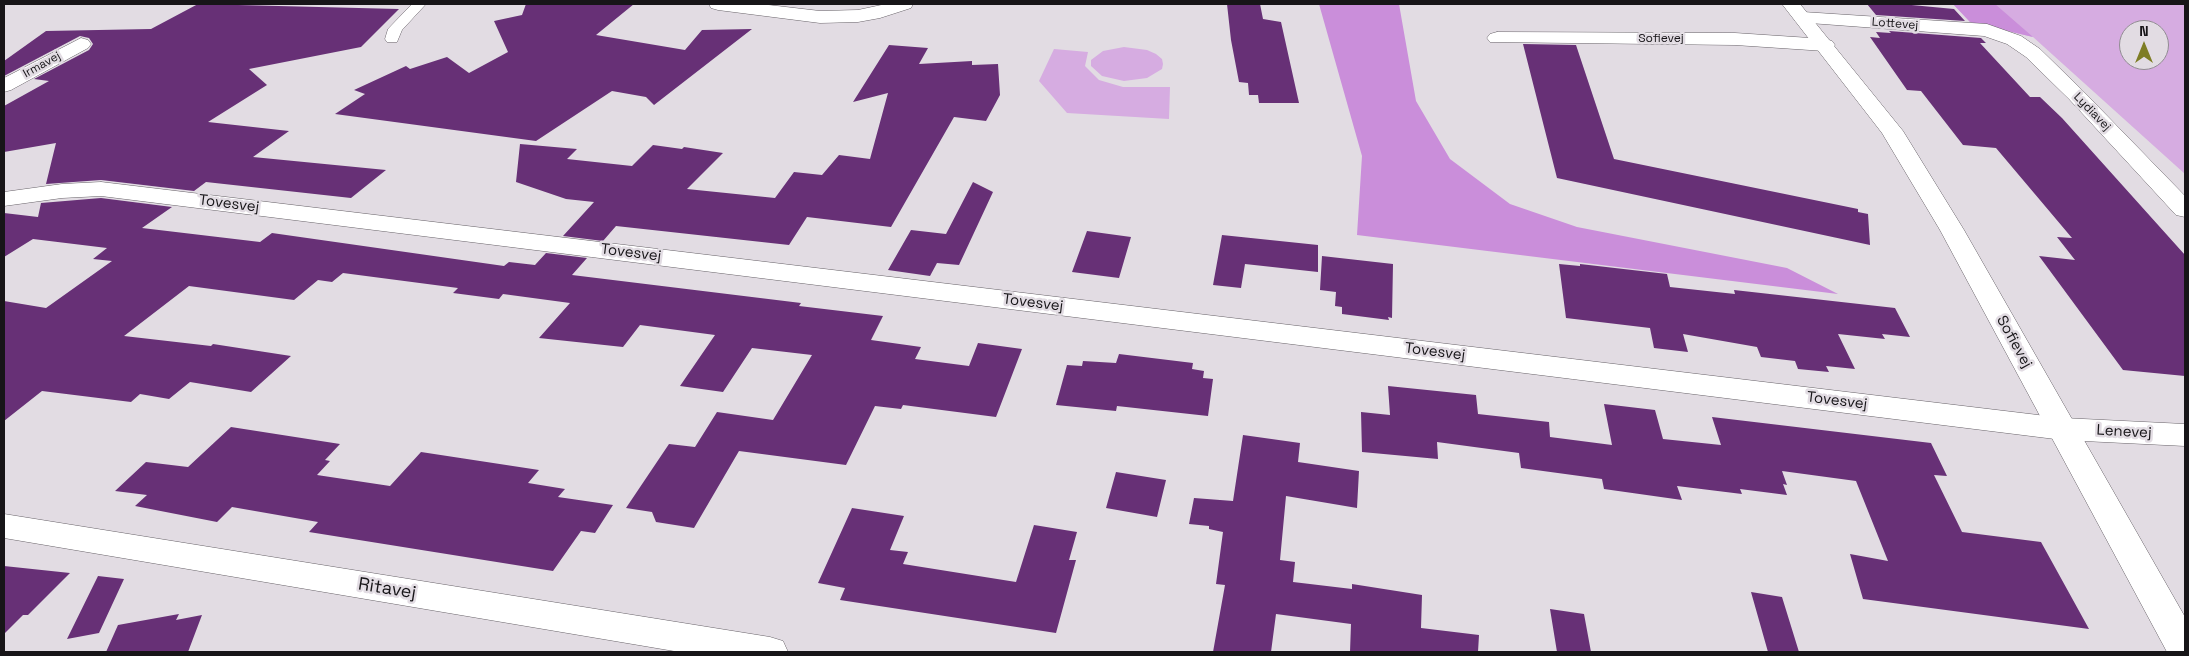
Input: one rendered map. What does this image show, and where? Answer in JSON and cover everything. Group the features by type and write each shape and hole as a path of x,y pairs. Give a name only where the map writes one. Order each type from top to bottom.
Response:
{"street":[{"path":"718,4 820,17 865,15 904,4"},
{"name":"Lottevej","path":"1797,11 1987,30"},
{"name":"Sofievej","path":"1797,11 1892,131 1952,230 2185,650"},
{"name":"Lydiavej","path":"1987,30 2014,40 2033,53 2076,95 2185,210"},
{"name":"Sofievej","path":"1497,38 1735,39 1825,45"},
{"name":"Irmavej","path":"4,86 81,44"},
{"name":"Tovesvej","path":"4,199 62,191 101,189 2063,429"},
{"name":"Lenevej","path":"2063,429 2185,435"},
{"name":"Ritavej","path":"4,526 770,652"}],"lane":[{"path":"392,39 395,29 419,4"}],"shaded area":[{"path":"1319,4 1399,4 1416,101 1450,159 1510,204 1577,227 1787,268 1838,294 1357,235 1362,156"},
{"path":"1953,4 2185,4 2185,174 2033,37 1970,22"},
{"path":"1953,4 1995,4 2033,37 1970,22"},
{"path":"1124,47 1147,50 1156,54 1162,59 1162,69 1147,78 1124,81 1102,76 1091,66 1091,60 1103,51"},
{"path":"1054,49 1088,52 1085,66 1099,80 1123,87 1170,87 1169,119 1067,113 1039,81"}],"building":[{"path":"198,4 399,9 361,47 249,69 267,85 208,122 289,131 253,157 386,170 351,198 206,182 194,191 101,180 46,184 56,143 4,152 4,106 49,81 34,79 89,50 93,44 89,38 80,36 4,76 4,61 46,31 151,29"},
{"path":"526,4 634,4 596,35 685,50 702,30 752,29 654,105 646,97 612,91 536,141 335,114 365,94 354,90 406,66 410,69 447,57 469,73 508,52 494,21 522,15"},
{"path":"1227,4 1260,4 1263,19 1281,22 1299,103 1259,103 1258,95 1249,95 1248,83 1239,82 1231,40"},
{"path":"1867,4 1901,4 1954,9 1965,21 1876,15"},
{"path":"1889,31 1981,38 1986,43 1980,43 2030,97 2040,97 2062,118 2185,255 2185,376 2123,370 2039,256 2075,260 2057,237 2072,238 1996,148 1963,145 1921,91 1907,90 1870,37 1880,38 1876,32 1891,33"},
{"path":"1523,44 1576,45 1614,159 1858,209 1858,212 1868,214 1870,245 1557,178"},
{"path":"889,45 928,48 919,64 972,61 972,65 998,64 1000,95 986,121 954,117 891,227 807,217 789,245 616,226 603,241 563,236 594,202 566,199 516,182 520,144 577,149 567,159 632,166 653,145 682,149 684,147 723,153 687,189 775,198 794,172 822,175 839,155 870,159 888,93 853,102"},
{"path":"973,182 993,192 959,265 937,263 930,276 888,270 911,230 946,234"},
{"path":"101,198 172,207 142,228 260,242 272,233 504,266 509,262 535,265 546,253 587,258 572,275 801,303 799,306 883,316 871,340 921,347 915,359 969,366 978,343 1022,349 996,417 903,405 901,409 875,406 846,465 739,451 694,528 656,522 652,512 626,508 669,444 695,447 717,412 773,420 812,355 752,348 723,392 680,386 715,335 640,325 623,347 539,338 570,303 503,294 499,299 453,293 458,288 343,273 332,282 318,280 294,300 189,286 124,336 211,346 213,344 291,356 251,392 190,382 169,399 140,394 131,402 42,391 4,421 4,301 46,308 112,261 93,259 107,248 33,239 4,257 4,213 38,217 41,203"},
{"path":"1087,231 1131,237 1119,278 1072,272"},
{"path":"1222,235 1318,245 1318,272 1245,264 1241,288 1213,285"},
{"path":"1322,256 1393,264 1392,318 1388,317 1389,320 1342,314 1342,307 1335,306 1336,292 1320,290"},
{"path":"1559,264 1580,266 1580,264 1667,274 1670,287 1735,294 1734,290 1895,308 1910,337 1882,334 1885,339 1838,334 1855,369 1826,366 1829,372 1798,369 1795,361 1761,357 1757,347 1683,334 1688,352 1654,348 1650,328 1566,318"},
{"path":"1119,354 1193,363 1192,369 1204,371 1203,378 1213,379 1208,416 1117,406 1116,411 1056,405 1067,365 1082,366 1083,361 1116,363"},
{"path":"1388,386 1476,395 1478,414 1549,422 1550,437 1612,445 1604,404 1655,410 1663,439 1721,445 1712,417 1931,443 1947,476 1934,475 1962,532 2041,542 2089,629 1863,599 1850,554 1888,561 1856,481 1782,471 1787,485 1783,484 1787,495 1740,489 1742,494 1677,486 1682,500 1604,489 1602,479 1521,468 1519,453 1437,442 1438,459 1362,452 1361,412 1390,415"},
{"path":"231,427 340,444 325,460 330,461 317,475 390,486 421,452 539,470 528,483 565,489 558,497 613,505 595,533 581,531 553,571 309,532 318,522 232,507 217,522 135,506 147,495 115,491 146,462 188,467"},
{"path":"1243,435 1300,443 1298,462 1359,471 1357,508 1286,496 1280,560 1295,562 1293,582 1352,589 1352,584 1422,595 1421,628 1479,635 1478,652 1350,652 1351,624 1276,614 1271,652 1213,652 1225,585 1216,584 1223,532 1209,529 1209,526 1189,524 1194,498 1233,501"},
{"path":"1116,472 1166,480 1157,517 1106,508"},
{"path":"852,508 904,516 890,550 908,552 903,564 1016,582 1034,525 1077,532 1069,560 1076,560 1056,633 840,600 845,588 818,583"},
{"path":"4,566 70,573 28,615 23,615 4,634"},
{"path":"98,576 124,579 99,633 67,639"},
{"path":"1751,592 1782,597 1799,652 1768,652"},
{"path":"1550,609 1584,614 1591,652 1557,652"},
{"path":"179,614 176,620 202,615 188,652 106,652 118,625"}]}
